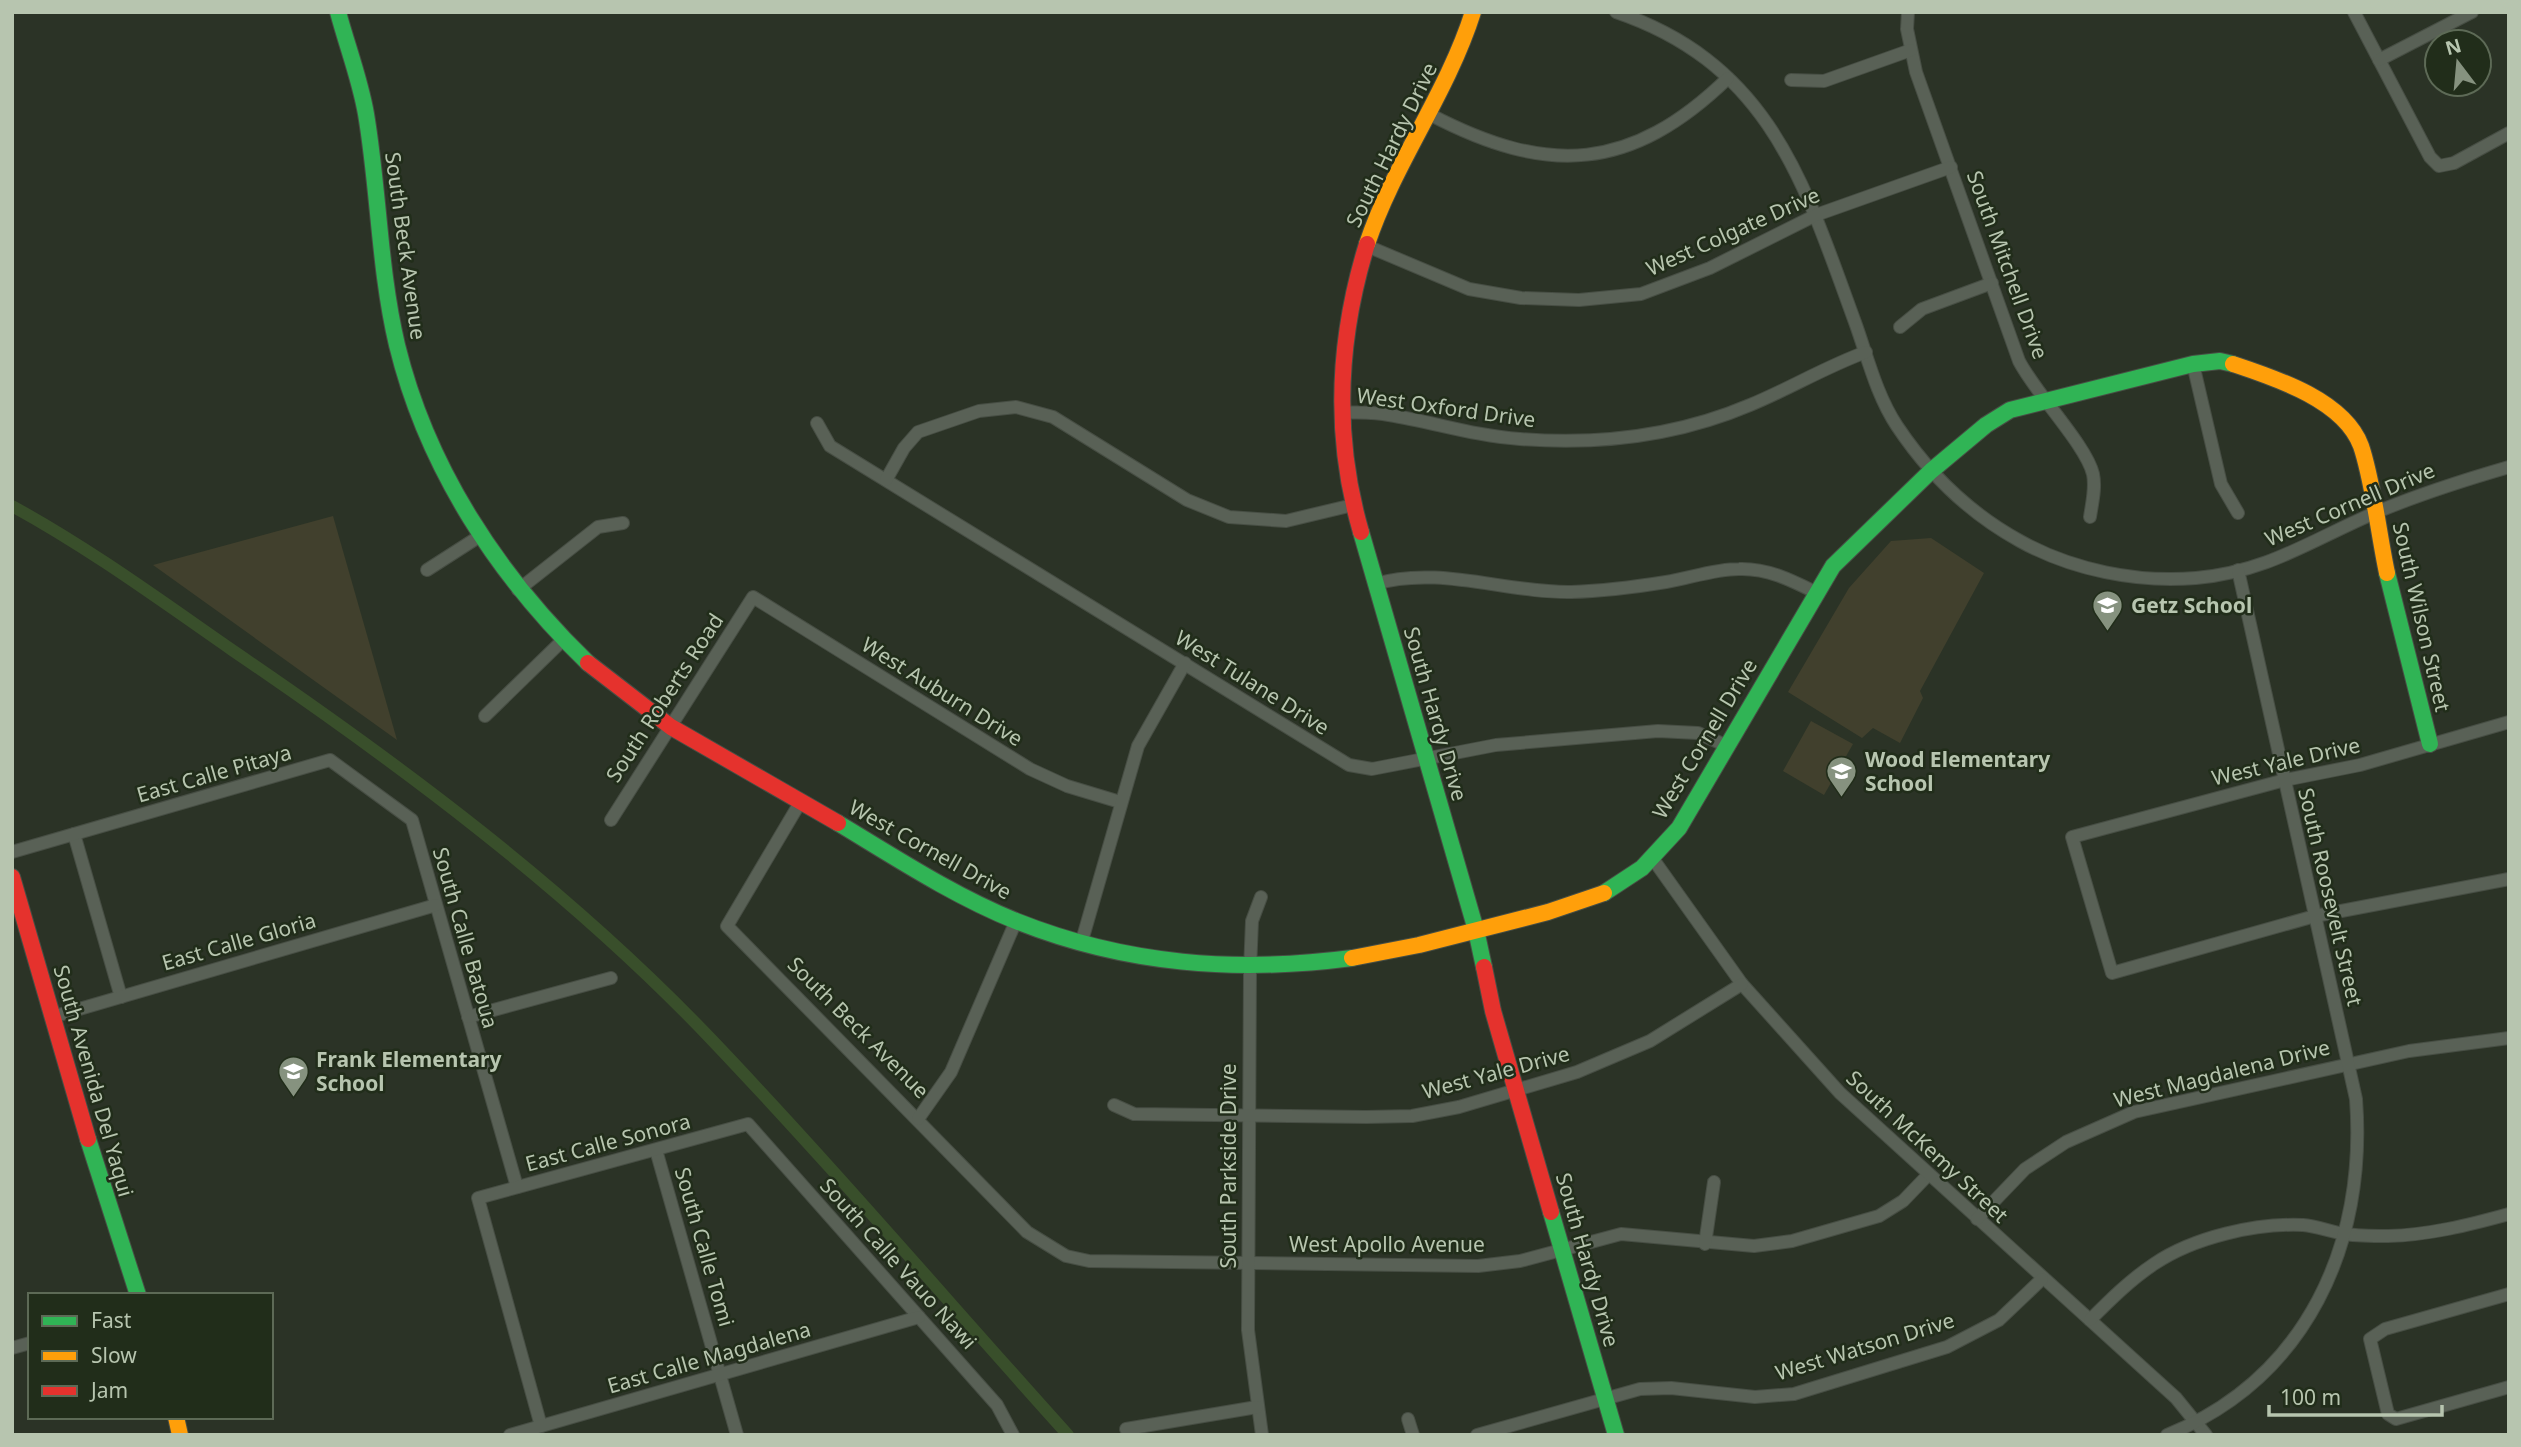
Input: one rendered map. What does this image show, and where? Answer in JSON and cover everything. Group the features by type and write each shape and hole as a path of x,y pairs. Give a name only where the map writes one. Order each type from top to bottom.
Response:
{"street":[{"name":"South Beck Avenue","path":"338,12 365,111 386,283 399,351 427,438 480,536 518,590 563,640 627,695 670,726"},
{"name":"South Hardy Drive","path":"1473,12 1457,59 1431,115 1383,205 1367,246 1347,323 1341,412 1343,452 1353,505 1476,930 1483,974 1616,1435"},
{"path":"1616,12 1678,40 1728,78 1781,142 1816,215 1866,352 1897,425 1931,471"},
{"name":"South Mitchell Drive","path":"1908,12 1911,50 2019,361 2042,400 2080,450 2093,473 2090,517"},
{"path":"2354,12 2430,156 2440,166 2454,163 2509,133"},
{"path":"2379,60 2472,12"},
{"path":"1791,80 1824,81 1911,50"},
{"path":"1431,115 1474,137 1507,148 1543,155 1601,153 1630,146 1666,129 1699,106 1728,78"},
{"name":"West Colgate Drive","path":"1367,246 1469,289 1521,298 1579,300 1641,294 1710,268 1816,215 1951,167"},
{"path":"1900,327 1922,309 1992,283"},
{"name":"West Oxford Drive","path":"1341,412 1388,414 1470,433 1516,439 1592,441 1630,437 1671,431 1740,409 1834,363 1866,352"},
{"name":"South Wilson Street","path":"1931,471 1995,418 2010,410 2193,364 2220,361 2241,366 2338,414 2361,446 2396,619 2430,744"},
{"path":"2193,364 2221,484 2238,513"},
{"path":"886,480 904,448 918,432 979,411 1016,407 1054,417 1188,500 1230,517 1286,521 1353,505"},
{"name":"West Tulane Drive","path":"817,423 830,446 1349,765 1372,769 1496,745 1658,731 1698,733 1727,746"},
{"name":"West Cornell Drive","path":"670,726 942,884 1016,921 1082,944 1135,957 1250,970 1345,962 1584,901 1618,886 1653,859 1679,828 1815,592 1854,543 1931,471 1979,516 2040,552 2105,572 2165,579 2198,578 2273,562 2375,513 2441,487 2509,467"},
{"path":"518,590 598,527 622,523"},
{"path":"427,570 480,536"},
{"path":"1376,584 1403,577 1432,577 1512,589 1570,592 1667,582 1739,569 1783,576 1815,592"},
{"name":"South Roosevelt Street","path":"2167,1435 2197,1423 2241,1394 2280,1357 2330,1278 2346,1234 2356,1186 2356,1099 2238,570"},
{"name":"South Roberts Road","path":"611,820 753,597"},
{"name":"West Auburn Drive","path":"753,597 1030,769 1066,786 1120,802"},
{"path":"485,716 563,640"},
{"path":"1082,944 1120,802 1148,725 1185,663"},
{"name":"West Yale Drive","path":"2315,916 2112,973 2072,837 2284,780 2360,765 2509,722"},
{"name":"East Calle Pitaya","path":"12,852 330,760 412,820"},
{"name":"South Beck Avenue","path":"801,801 727,926 1027,1232 1066,1256"},
{"name":"South Calle Batoua","path":"412,820 517,1187"},
{"path":"74,834 121,997"},
{"name":"South McKemy Street","path":"1653,859 1742,984 1840,1093 2176,1398 2206,1435"},
{"name":"South Avenida Del Yaqui","path":"12,877 112,1221 137,1293"},
{"path":"2315,916 2509,879"},
{"name":"South Parkside Drive","path":"1261,897 1252,921 1250,970 1248,1330 1262,1435"},
{"name":"East Calle Gloria","path":"52,1017 436,905"},
{"path":"918,1119 951,1072 1016,921"},
{"path":"468,1017 611,978"},
{"name":"West Yale Drive","path":"1114,1105 1135,1114 1412,1116 1459,1107 1577,1072 1650,1041 1742,984"},
{"name":"West Magdalena Drive","path":"1977,1219 2025,1170 2066,1142 2098,1125 2134,1112 2409,1051 2509,1038"},
{"name":"East Calle Sonora","path":"541,1426 478,1198 748,1124"},
{"name":"South Calle Vauo Nawi","path":"748,1124 997,1405 1013,1435"},
{"name":"South Calle Tomi","path":"656,1150 737,1435"},
{"name":"West Apollo Avenue","path":"1066,1256 1089,1261 1478,1266 1520,1261 1621,1234 1705,1244 1754,1246 1792,1241 1879,1216 1903,1201 1928,1175"},
{"path":"1705,1244 1714,1182"},
{"path":"2090,1320 2125,1286 2156,1263 2183,1249 2278,1225 2307,1225 2346,1234 2418,1234 2509,1214"},
{"name":"West Watson Drive","path":"1477,1435 1511,1430 1640,1389 1755,1397 1794,1394 1947,1347 1999,1320 2042,1279"},
{"path":"2509,1294 2385,1329 2370,1339 2388,1414 2396,1419 2509,1388"},
{"name":"East Calle Magdalena","path":"510,1435 919,1317"},
{"path":"1126,1429 1257,1407"},
{"path":"1408,1419 1413,1435"}],"shaded area":[{"path":"333,516 397,740 153,565"},
{"path":"1931,538 1984,573 1920,691 1923,698 1900,743 1873,728 1862,738 1788,692 1849,588 1891,541"},
{"path":"1811,721 1853,744 1824,795 1783,771"}],"waterway":[{"path":"12,506 124,575 358,738 482,832 600,932 657,984 756,1087 1068,1435"}],"traffic: fast":[{"path":"338,12 366,114 386,288 397,345 410,390 447,477 470,518 524,594 588,663"},
{"path":"1604,893 1642,868 1679,828 1833,566 1931,471 1986,425 2010,410 2193,364 2220,361 2233,364"},
{"path":"1361,532 1476,930 1484,967"},
{"path":"2387,573 2430,744"},
{"path":"838,823 970,900 1057,936 1140,956 1182,962 1266,965 1352,958"},
{"path":"88,1139 137,1293"},
{"path":"1551,1212 1616,1435"}],"traffic: slow":[{"path":"1367,244 1391,185 1449,71 1473,12"},
{"path":"2233,364 2306,393 2340,416 2352,430 2361,446 2369,475 2387,573"},
{"path":"1352,958 1419,945 1548,912 1604,893"},
{"path":"176,1419 180,1435"}],"traffic: jam":[{"path":"1361,532 1346,460 1343,387 1350,315 1367,244"},
{"path":"588,663 671,727 838,823"},
{"path":"12,877 88,1139"},
{"path":"1484,967 1493,1011 1551,1212"}],"place":[{"name":"Getz School","path":"2108,633"},
{"name":"Wood Elementary School","path":"1842,799"},
{"name":"Frank Elementary School","path":"293,1099"}]}
